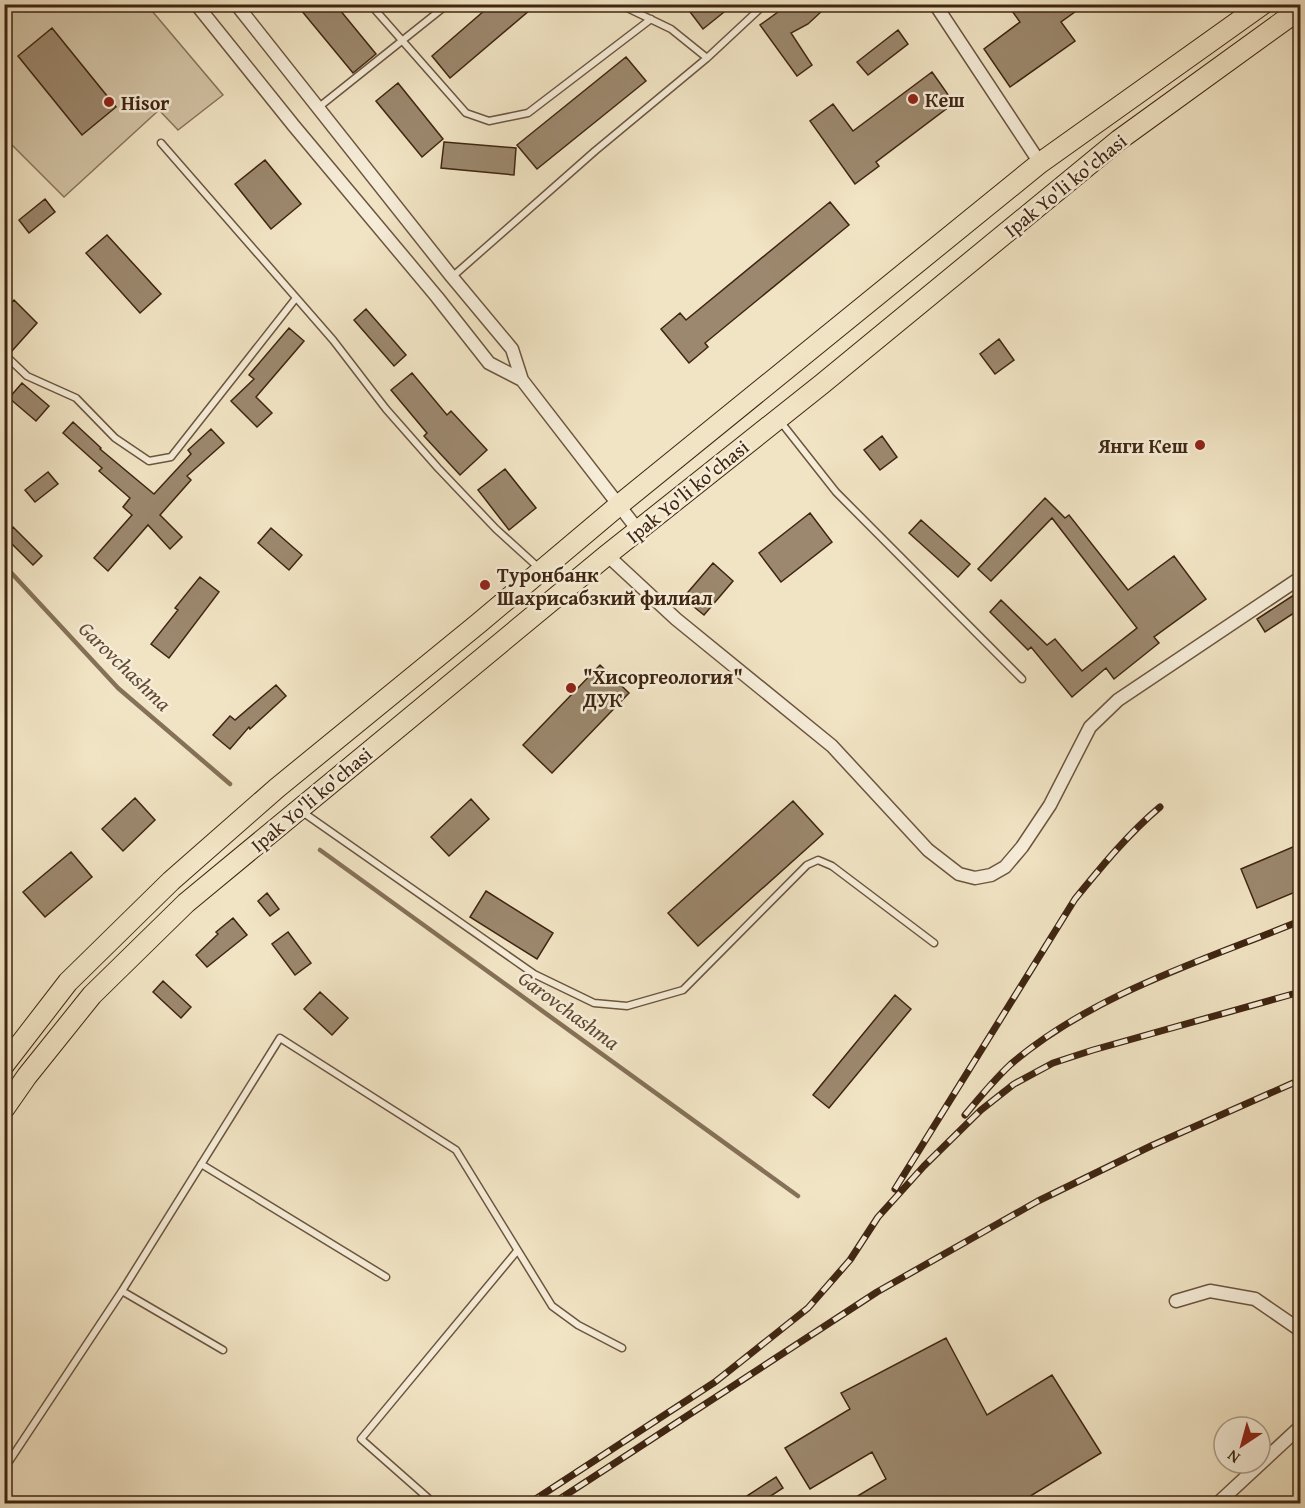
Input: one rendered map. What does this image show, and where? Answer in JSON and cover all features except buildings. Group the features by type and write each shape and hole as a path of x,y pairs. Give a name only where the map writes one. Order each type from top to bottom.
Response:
{"main road":[{"name":"Ipak Yo'li ko'chasi","path":"4,1065 69,982 171,881 277,788 619,505 1040,163 1263,4"},
{"name":"Ipak Yo'li ko'chasi","path":"4,1109 27,1076 92,995 186,903 607,555 778,419 1119,140 1300,9"}],"street":[{"path":"196,4 489,363 522,380"},
{"path":"236,4 452,277 512,349 522,380 638,530"},
{"path":"935,4 1040,163"},
{"path":"607,555 676,619 832,746 928,850 959,874 975,878 991,875 1005,867 1022,847 1050,805 1090,727 1098,718 1118,700 1300,578"},
{"path":"1176,1302 1210,1291 1255,1299 1300,1330"},
{"path":"1217,1503 1300,1427"}],"lane":[{"path":"370,4 466,113 489,121 528,113 651,19"},
{"path":"319,107 448,4"},
{"path":"619,4 671,29 707,58"},
{"path":"452,277 595,151 707,58 765,4"},
{"path":"161,143 333,340 386,409 438,468 496,529 541,571"},
{"path":"4,354 27,376 75,398 115,438 149,461 171,457 296,298"},
{"path":"778,419 836,492 1022,679"},
{"path":"298,809 534,974 594,1003 627,1006 683,990 807,865 818,860 832,866 934,943"},
{"path":"4,1469 122,1291 279,1038 456,1150 552,1306 578,1324 622,1348"},
{"path":"201,1164 386,1277"},
{"path":"428,1497 361,1439 517,1251"},
{"path":"122,1291 224,1350"}],"shaded area":[{"name":"Hisor","path":"4,5 147,5 223,95 178,130 159,110 64,197 5,138"}],"waterway":[{"name":"Garovchashma","path":"4,565 118,688 230,784"},
{"name":"Garovchashma","path":"320,850 798,1196"}],"railway":[{"path":"895,1189 1075,899 1126,839 1160,807"},
{"path":"965,1115 1011,1064 1043,1039 1077,1018 1150,981 1300,921"},
{"path":"528,1504 715,1382 808,1308 850,1260 878,1217 924,1166 981,1110 1014,1084 1053,1063 1093,1050 1300,992"},
{"path":"552,1504 877,1292 1038,1201 1153,1145 1300,1080"}],"place":[{"name":"Кеш","path":"913,99"},
{"name":"Hisor","path":"109,102"},
{"name":"Янги Кеш","path":"1200,445"},
{"name":"Туронбанк Шахрисабзкий филиал","path":"485,585"},
{"name":"\"Хисоргеология\" ДУК","path":"571,688"}]}
